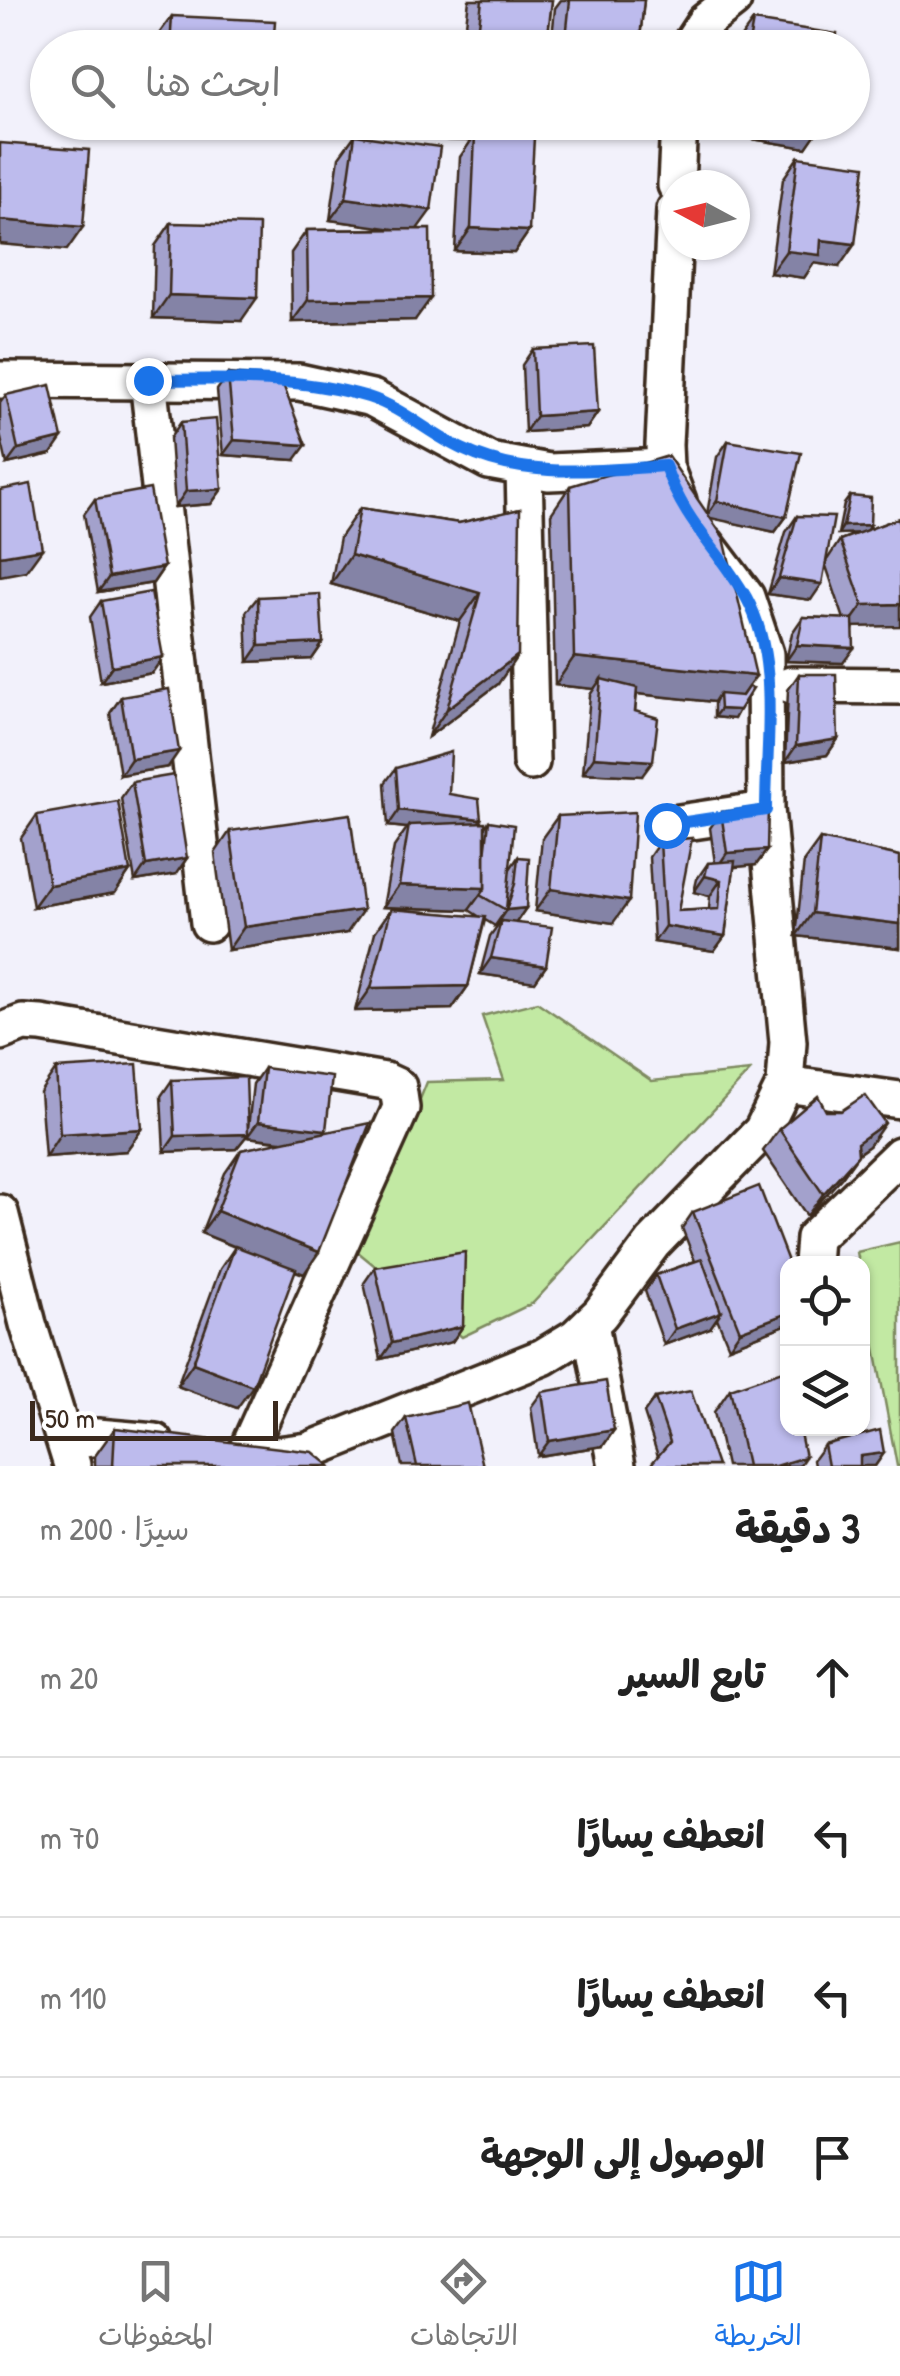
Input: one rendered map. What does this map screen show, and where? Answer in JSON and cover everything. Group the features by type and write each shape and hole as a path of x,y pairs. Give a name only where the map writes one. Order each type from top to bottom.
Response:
{"street":[{"path":"700,30 733,0"},
{"path":"677,170 679,140"},
{"path":"0,1212 14,1325 69,1454 112,1437 277,1457 308,1451 543,1356 590,1324 653,1243 762,1130 785,1084 788,1042 766,810 765,654 746,597 689,520 665,466 673,260"},
{"path":"0,380 257,378 340,390 402,412 489,461 524,469 665,466"},
{"path":"148,380 209,923"},
{"path":"524,469 531,762"},
{"path":"766,684 900,686"},
{"path":"666,825 766,810"},
{"path":"0,1032 23,1024 41,1024 386,1080 398,1087 402,1108 246,1455"},
{"path":"785,1084 900,1100"},
{"path":"813,1256 814,1238 900,1155"},
{"path":"590,1324 617,1466"}],"green space":[{"path":"537,1002 652,1081 750,1071 533,1303 462,1337 358,1252 427,1082 504,1080 482,1016"},
{"path":"900,1242 900,1466 870,1322 870,1256 858,1256 857,1252"}],"building":[{"path":"482,0 552,0 549,30 478,30"},
{"path":"570,0 644,0 641,30 567,30"},
{"path":"172,16 275,21 274,30 171,30"},
{"path":"753,21 811,30 751,30"},
{"path":"354,140 440,147 431,210 346,198"},
{"path":"475,140 534,140 529,231 471,228"},
{"path":"0,143 89,150 83,227 0,220"},
{"path":"798,157 865,166 855,244 821,240 820,255 786,251"},
{"path":"171,223 259,225 257,298 169,295"},
{"path":"430,229 431,298 308,300 307,230"},
{"path":"594,346 598,412 536,416 533,349"},
{"path":"228,374 281,379 306,445 234,440"},
{"path":"50,385 62,438 18,449 6,395"},
{"path":"216,419 222,489 186,491 181,422"},
{"path":"728,441 801,453 786,517 717,501"},
{"path":"668,456 724,538 756,676 574,657 570,486"},
{"path":"31,484 42,549 0,556 0,490"},
{"path":"150,489 164,567 109,577 95,499"},
{"path":"850,496 871,498 870,525 843,526"},
{"path":"360,508 459,523 520,509 518,655 447,709 480,593 351,555"},
{"path":"797,516 834,517 822,584 779,578"},
{"path":"899,518 900,604 863,605 840,540"},
{"path":"151,592 163,657 112,666 101,601"},
{"path":"320,594 323,643 259,646 258,597"},
{"path":"803,617 853,619 854,648 797,645"},
{"path":"799,674 836,674 838,739 796,746"},
{"path":"601,679 637,688 635,711 658,718 653,761 594,757"},
{"path":"748,687 753,688 739,710 720,709 719,694 742,696"},
{"path":"169,689 179,751 131,759 121,697"},
{"path":"451,752 449,794 479,799 481,819 399,810 396,768"},
{"path":"174,775 187,858 146,865 132,782"},
{"path":"118,801 130,871 49,885 37,815"},
{"path":"768,807 767,850 727,853 721,812"},
{"path":"635,812 629,901 551,889 558,816"},
{"path":"350,814 363,910 244,927 230,831"},
{"path":"489,821 514,825 506,910 480,895 485,888"},
{"path":"485,822 485,888 399,885 409,825"},
{"path":"692,838 678,911 719,909 721,880 705,876 708,863 735,861 725,936 665,926 660,841"},
{"path":"820,839 900,856 900,924 812,913"},
{"path":"518,857 529,858 526,908 506,910 515,884"},
{"path":"391,909 485,917 468,986 371,988"},
{"path":"501,921 552,927 546,966 491,958"},
{"path":"137,1064 142,1129 60,1134 56,1069"},
{"path":"264,1068 332,1077 326,1130 258,1122"},
{"path":"246,1077 248,1134 175,1136 172,1080"},
{"path":"865,1095 885,1123 857,1143 858,1155 823,1194 779,1129 818,1096 826,1111 841,1111"},
{"path":"370,1123 319,1252 217,1211 241,1150"},
{"path":"759,1186 786,1256 780,1256 780,1316 740,1331 693,1212"},
{"path":"235,1246 296,1269 253,1386 193,1363"},
{"path":"465,1252 463,1326 392,1343 375,1267"},
{"path":"702,1259 721,1312 675,1329 656,1275"},
{"path":"780,1372 780,1436 801,1436 805,1457 775,1466 747,1466 730,1389"},
{"path":"606,1381 614,1430 549,1441 542,1392"},
{"path":"691,1391 717,1466 654,1466 652,1463 670,1442 655,1398"},
{"path":"468,1403 483,1466 417,1466 406,1418"},
{"path":"115,1428 313,1452 330,1466 113,1466"},
{"path":"880,1430 884,1453 860,1456 860,1466 828,1466 824,1445 870,1436"}],"route":[{"path":"148,380 257,378 340,390 372,398 402,412 459,448 489,461 524,469 549,472 665,466 695,530 746,597 765,654 766,684 766,810 666,825"}]}
